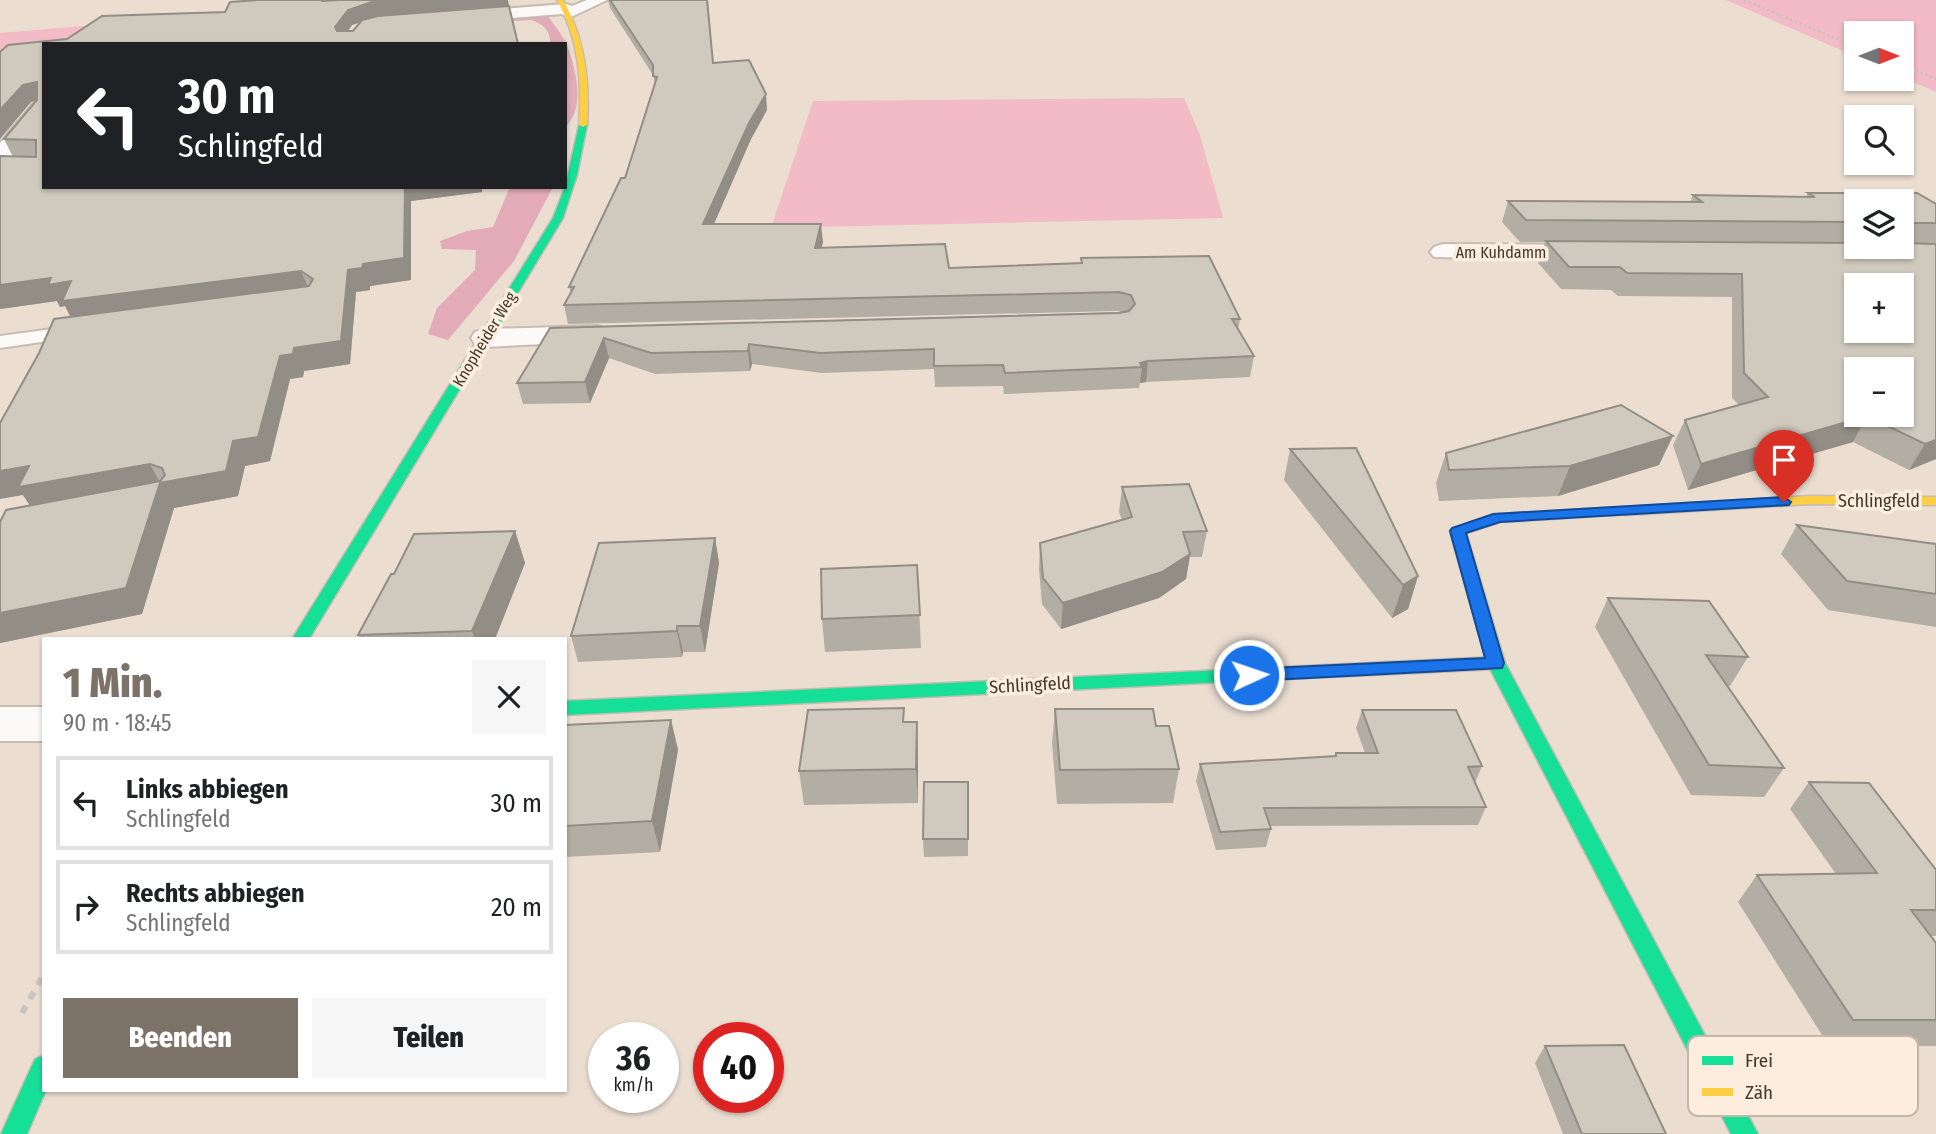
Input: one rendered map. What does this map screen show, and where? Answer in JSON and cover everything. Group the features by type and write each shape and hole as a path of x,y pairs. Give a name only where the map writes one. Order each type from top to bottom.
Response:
{"main road":[{"name":"Knopheider Weg","path":"301,637 558,218 578,162 586,107 583,64 565,7"},
{"name":"Schlingfeld","path":"1693,1036 1496,663 1458,531 1499,517 1810,500 1936,501"},
{"name":"Schlingfeld","path":"567,708 1496,663"},
{"path":"13,1134 42,1071"},
{"name":"Schlingfeld","path":"1735,1116 1745,1134"}],"street":[{"path":"443,18 565,7 600,0"},
{"path":"0,156 42,107"},
{"name":"Am Kuhdamm","path":"1443,252 1621,253"},
{"path":"485,338 619,335"},
{"path":"0,724 42,724"}],"lane":[{"path":"0,342 108,328"}],"path":[{"path":"1744,0 1844,42"},
{"path":"1914,70 1936,79"}],"shaded area":[{"path":"1726,0 1936,0 1936,92 1914,82 1914,21 1844,21 1844,51"},
{"path":"546,13 566,42 550,42 548,31 531,20 372,30"},
{"path":"107,24 95,42 42,42 42,44 0,54 0,33"},
{"path":"567,45 577,88 575,110 567,124"},
{"path":"1184,98 1200,135 1223,218 771,228 813,101"},
{"path":"509,189 552,189 514,261 448,340 428,334 437,308 475,270 476,250 442,249 440,241 467,231 493,227"}],"building":[{"path":"391,0 375,1 348,10 335,27 337,31 353,31 362,20 378,16 509,6 518,42 42,42 42,189 405,189 404,258 363,264 362,268 348,270 341,341 294,348 293,354 280,356 258,437 233,441 226,471 160,483 126,588 0,613 0,522 6,510 160,481 165,475 162,468 150,464 18,487 29,466 0,471 0,423 39,353 54,319 309,286 313,279 301,271 62,301 71,281 48,285 51,278 0,285 0,156 36,157 36,140 4,139 37,100 37,82 23,85 0,110 0,52 8,45 67,39 102,16 225,12 230,2"},
{"path":"610,0 707,0 713,63 749,60 766,94 749,123 703,224 821,224 815,248 945,244 949,268 1082,263 1081,258 1209,256 1240,319 1232,319 1254,356 1148,361 1140,363 1142,367 1005,373 1003,365 934,366 934,349 820,353 749,344 748,351 651,353 604,338 585,382 517,383 550,328 1119,313 1129,311 1135,304 1131,295 1119,292 564,305 574,287 569,287 621,178 625,178 657,77 653,76 653,65"},
{"path":"1808,193 1844,193 1844,222 1526,220 1508,201 1702,202 1693,195 1815,197"},
{"path":"1914,193 1936,204 1936,223 1914,223"},
{"path":"1546,241 1844,243 1844,259 1914,259 1914,243 1936,244 1936,440 1925,444 1890,427 1914,427 1914,357 1844,357 1844,423 1701,464 1685,420 1768,397 1744,373 1742,274 1627,273 1620,267 1569,267"},
{"path":"1621,405 1673,436 1570,466 1449,470 1446,453"},
{"path":"1356,448 1418,576 1403,585 1290,449"},
{"path":"1189,484 1207,531 1183,532 1190,554 1162,572 1063,603 1043,578 1040,543 1132,517 1122,487"},
{"path":"1797,525 1936,544 1936,594 1847,581"},
{"path":"515,531 472,631 358,635 414,534"},
{"path":"715,538 700,626 677,626 677,631 571,636 599,543"},
{"path":"917,565 920,615 822,619 821,569"},
{"path":"1608,598 1709,601 1748,657 1706,655 1784,768 1709,765"},
{"path":"904,708 903,722 917,722 916,769 799,771 808,710"},
{"path":"1055,709 1153,709 1156,726 1169,726 1179,769 1060,770"},
{"path":"1362,710 1456,710 1482,766 1468,767 1486,807 1264,808 1271,829 1220,832 1200,764 1336,756 1336,753 1378,753"},
{"path":"671,720 652,821 567,826 567,725"},
{"path":"924,782 968,782 968,839 923,839"},
{"path":"1809,782 1869,783 1936,870 1936,910 1911,910 1936,943 1936,1020 1853,1020 1757,875 1877,873"},
{"path":"1624,1045 1666,1134 1582,1134 1545,1046"}],"traffic: fast":[{"path":"301,637 558,218 572,175 583,125"},
{"path":"1625,511 1499,518 1458,531 1496,663 1693,1036"},
{"path":"567,708 1224,676"},
{"path":"14,1134 42,1071"},
{"path":"1735,1116 1745,1134"}],"traffic: slow":[{"path":"560,0 574,29 582,61 583,125"},
{"path":"1625,511 1810,500 1936,501"},
{"path":"1224,676 1496,663"}],"route":[{"path":"1249,675 1496,663 1458,531 1499,517 1784,502"}]}
